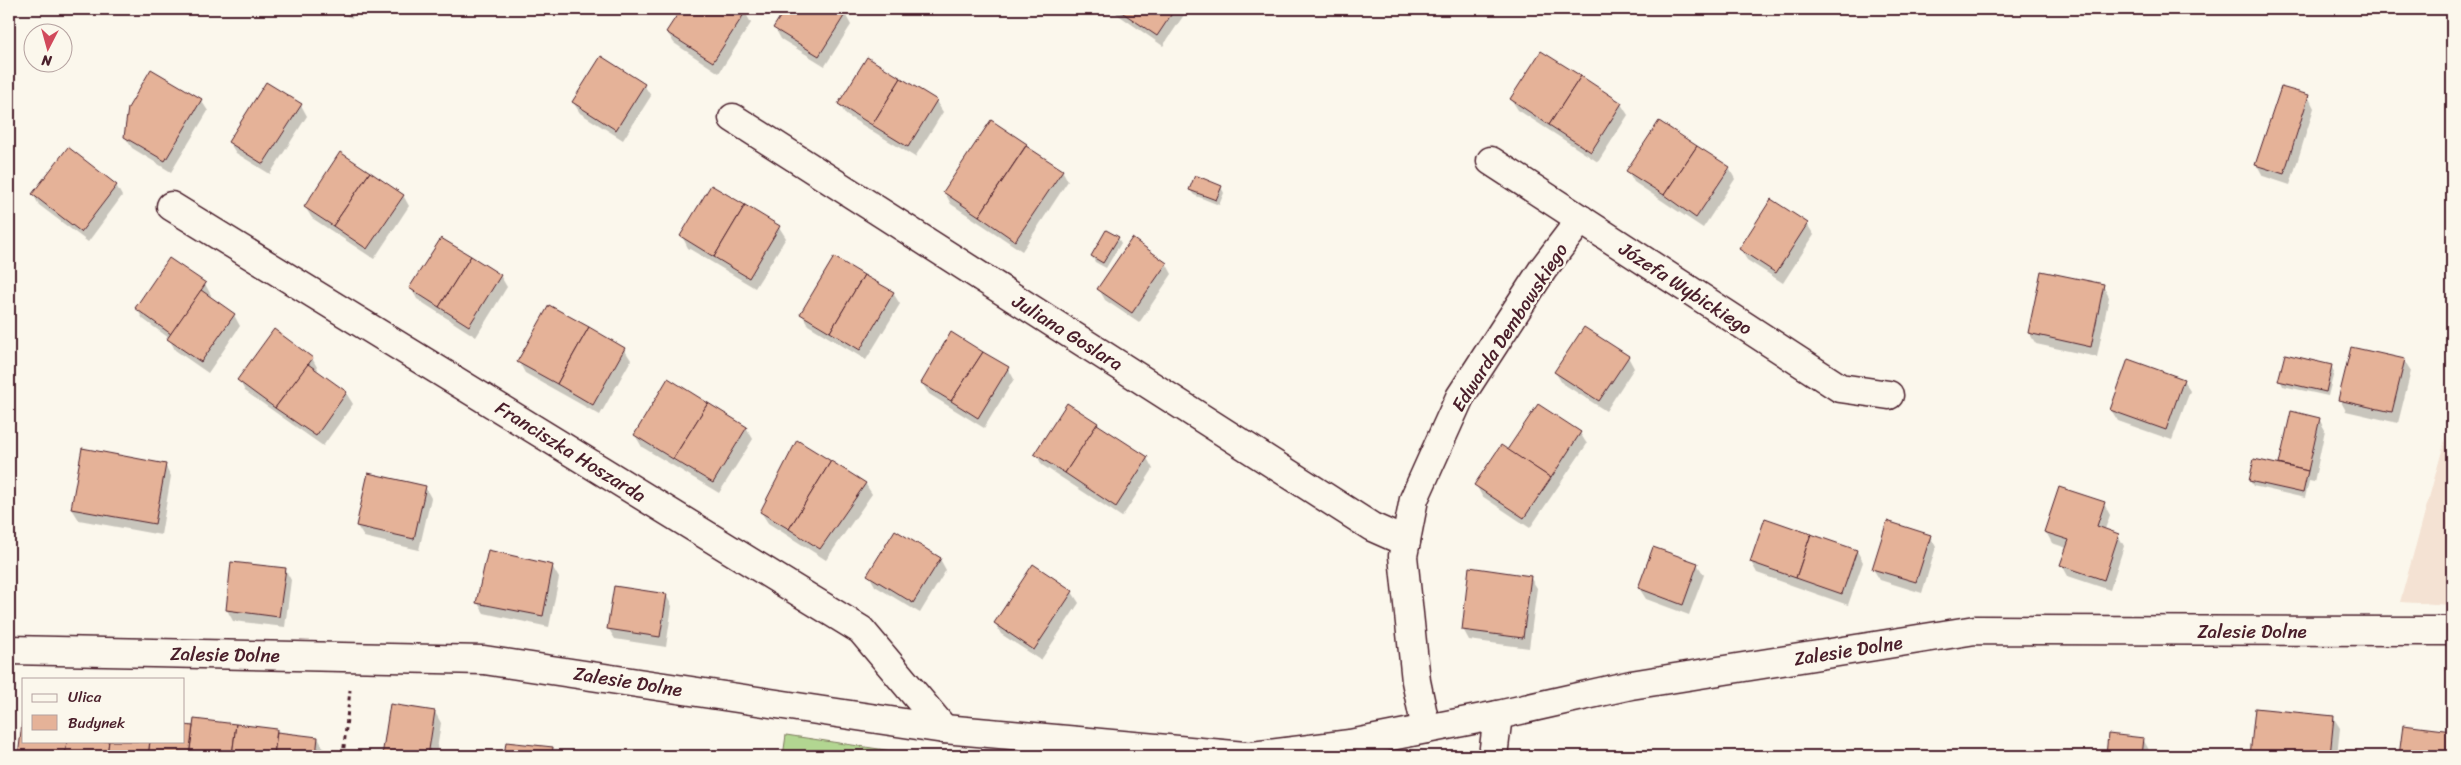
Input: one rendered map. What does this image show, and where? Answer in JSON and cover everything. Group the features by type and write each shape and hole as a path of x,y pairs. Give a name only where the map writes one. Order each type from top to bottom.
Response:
{"street":[{"name":"Juliana Goslara","path":"733,118 1372,527 1406,542"},
{"name":"Józefa Wybickiego","path":"1491,161 1840,388 1889,395"},
{"name":"Franciszka Hoszarda","path":"170,206 861,630 944,729"},
{"name":"Edwarda Dembowskiego","path":"1426,729 1416,681 1403,556 1414,499 1460,397 1543,269 1581,219"},
{"name":"Zalesie Dolne","path":"1252,756 1350,744 1498,715 1631,685 1975,630 2452,631"},
{"name":"Zalesie Dolne","path":"9,650 484,660 944,729 1245,756"},
{"path":"1493,756 1498,715"}],"path":[{"path":"343,756 354,656"}],"shaded area":[{"path":"2452,415 2452,605 2400,602"}],"green space":[{"path":"786,735 925,756 783,756"}],"building":[{"path":"681,9 742,9 746,11 713,62 666,32"},
{"path":"785,9 839,9 846,13 819,56 773,28"},
{"path":"1117,9 1175,9 1157,36"},
{"path":"1541,51 1581,76 1549,125 1510,99"},
{"path":"601,56 645,84 616,130 572,102"},
{"path":"867,57 901,78 872,125 838,104"},
{"path":"151,69 202,99 165,161 124,137 128,108"},
{"path":"1581,76 1622,103 1591,152 1549,125"},
{"path":"901,78 937,100 908,147 872,125"},
{"path":"266,82 302,104 263,164 228,142"},
{"path":"2281,87 2309,95 2284,174 2255,165"},
{"path":"991,120 1027,144 979,216 943,192"},
{"path":"1659,121 1697,146 1664,195 1626,171"},
{"path":"1026,146 1063,170 1015,241 979,216"},
{"path":"1697,146 1730,167 1696,218 1664,195"},
{"path":"68,147 117,185 81,232 32,194"},
{"path":"340,152 370,172 333,226 304,207"},
{"path":"370,172 404,195 367,249 333,226"},
{"path":"1195,175 1222,186 1216,200 1189,190"},
{"path":"711,185 745,205 714,257 680,236"},
{"path":"1771,199 1808,223 1776,273 1739,249"},
{"path":"745,205 780,226 749,278 714,257"},
{"path":"1106,230 1119,237 1103,263 1091,256"},
{"path":"441,238 471,256 439,307 409,288"},
{"path":"1132,238 1167,263 1132,313 1097,289"},
{"path":"471,256 501,275 469,326 439,307"},
{"path":"834,257 864,275 830,332 800,314"},
{"path":"169,258 206,283 171,334 135,308"},
{"path":"2041,271 2104,284 2091,347 2028,333"},
{"path":"864,275 894,292 860,350 830,332"},
{"path":"201,290 235,314 201,362 167,339"},
{"path":"549,305 589,327 557,384 517,362"},
{"path":"589,327 625,348 593,405 557,384"},
{"path":"1584,327 1629,356 1599,401 1554,372"},
{"path":"274,329 313,358 275,408 237,380"},
{"path":"951,332 983,352 951,401 921,383"},
{"path":"2351,347 2405,359 2392,412 2338,400"},
{"path":"983,352 1009,367 978,418 951,401"},
{"path":"2285,354 2332,365 2326,392 2278,381"},
{"path":"2128,359 2184,379 2166,430 2110,410"},
{"path":"308,364 347,392 316,436 275,408"},
{"path":"668,378 708,403 673,459 634,435"},
{"path":"708,403 747,427 713,483 673,459"},
{"path":"1067,403 1098,423 1065,473 1034,454"},
{"path":"1538,404 1581,432 1551,478 1507,450"},
{"path":"2291,411 2320,418 2308,471 2279,464"},
{"path":"1097,424 1148,457 1116,507 1065,473"},
{"path":"797,440 831,461 789,529 760,512"},
{"path":"1501,445 1551,478 1524,518 1474,485"},
{"path":"82,448 166,464 155,524 71,509"},
{"path":"2254,459 2308,471 2303,493 2249,481"},
{"path":"831,461 866,483 820,549 789,529"},
{"path":"368,473 426,486 414,539 356,526"},
{"path":"2059,487 2105,502 2097,526 2119,534 2104,580 2060,565 2069,540 2044,532"},
{"path":"1765,518 1811,534 1796,578 1750,562"},
{"path":"1887,521 1931,535 1916,582 1872,569"},
{"path":"895,530 941,558 913,603 867,575"},
{"path":"1811,534 1857,550 1842,594 1796,578"},
{"path":"1653,547 1698,563 1683,605 1638,588"},
{"path":"488,550 553,565 543,616 476,603"},
{"path":"231,562 286,568 279,617 226,610"},
{"path":"1033,564 1073,591 1034,650 994,623"},
{"path":"1469,567 1531,576 1523,638 1462,630"},
{"path":"614,586 667,594 660,637 607,629"},
{"path":"390,704 435,711 428,756 382,756"},
{"path":"2255,708 2334,716 2330,756 2250,756"},
{"path":"194,719 236,724 232,756 189,756"},
{"path":"22,724 22,742 67,742 65,756 18,756"},
{"path":"236,724 277,729 274,756 232,756"},
{"path":"185,725 193,726 189,756 148,756 150,742 185,742"},
{"path":"2403,725 2452,731 2452,756 2399,756"},
{"path":"277,732 318,737 316,756 274,756"},
{"path":"2108,734 2144,738 2142,756 2106,756"},
{"path":"67,742 109,742 107,756 65,756"},
{"path":"109,742 150,742 148,756 107,756"},
{"path":"506,742 553,747 552,756 504,756"}]}
